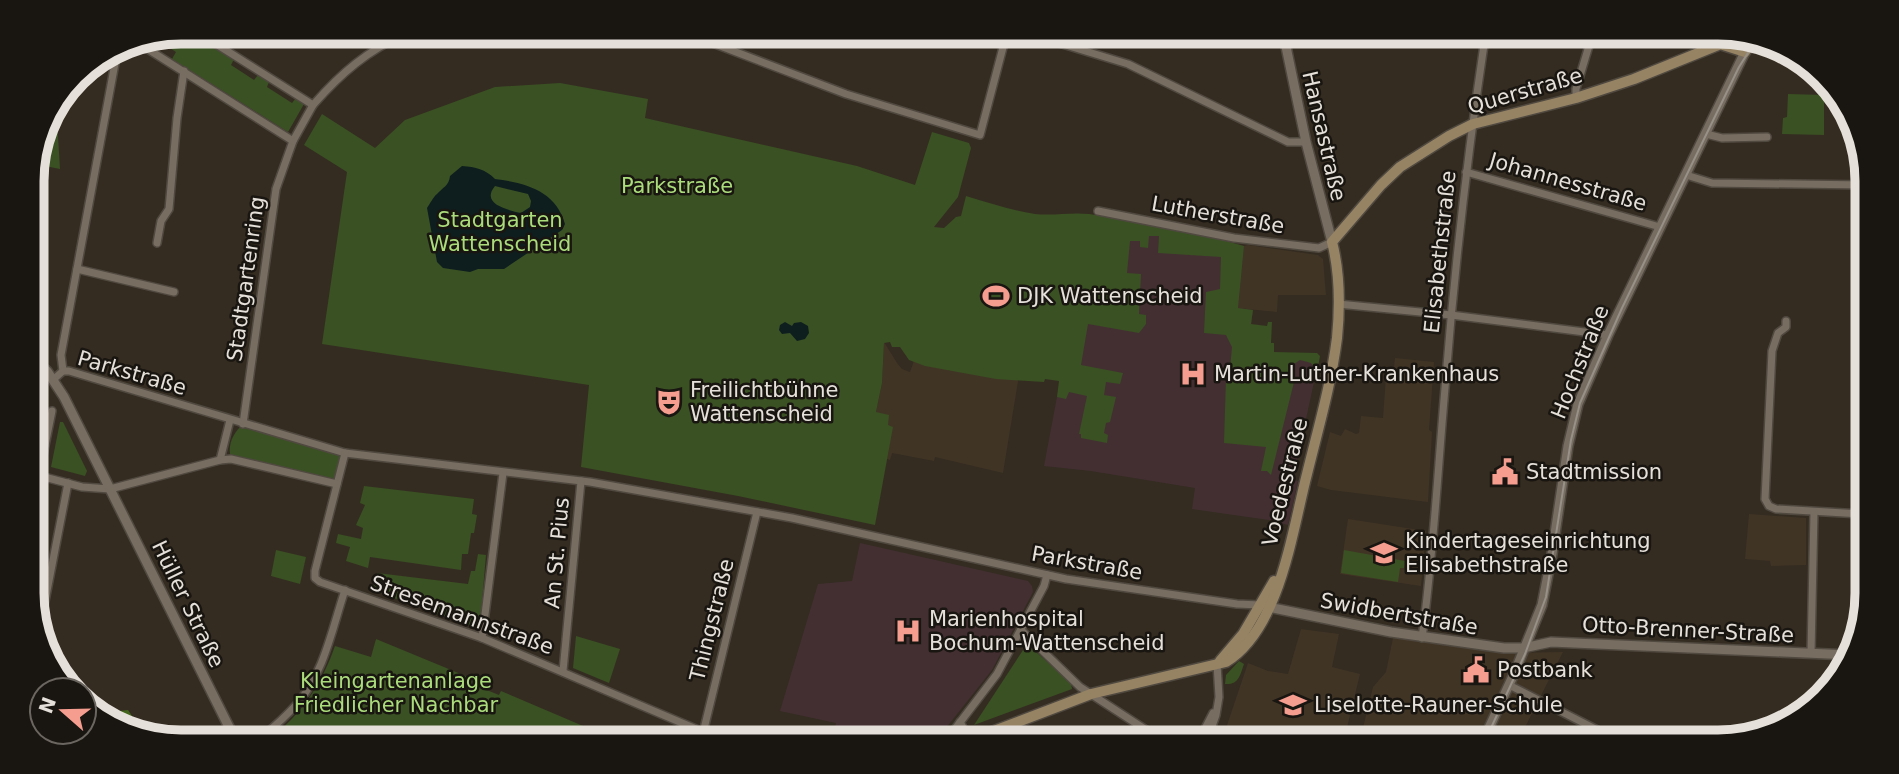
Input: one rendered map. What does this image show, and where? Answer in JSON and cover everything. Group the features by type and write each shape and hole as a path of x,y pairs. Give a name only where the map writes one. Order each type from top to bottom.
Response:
{"main road":[{"name":"Querstraße","path":"1332,242 1400,167 1449,136 1473,124 1576,98 1634,79 1722,44"},
{"name":"Querstraße","path":"1733,45 1745,52"},
{"path":"1745,52 1748,47"},
{"name":"Voedestraße","path":"1217,664 1237,642 1278,586 1331,377 1337,338 1338,304 1338,277 1332,242"},
{"name":"Voedestraße","path":"1217,664 1233,657 1251,640 1264,606"},
{"path":"993,730 1091,694 1217,664"}],"street":[{"path":"216,44 313,106"},
{"name":"Stadtgartenring","path":"243,424 276,189 293,141 313,106 337,78 356,61 382,44"},
{"path":"715,44 846,94 980,135 1004,44"},
{"path":"1063,44 1128,64 1288,142 1306,142"},
{"name":"Hansastraße","path":"1285,44 1306,142 1332,242"},
{"name":"Elisabethstraße","path":"1422,638 1432,569 1451,315 1466,172 1484,44"},
{"path":"1576,98 1576,89 1590,44"},
{"path":"147,48 293,141"},
{"name":"Hochstraße","path":"1488,730 1525,647 1545,592 1574,415 1608,335 1745,52"},
{"path":"63,371 61,355 114,61"},
{"path":"157,243 161,221 169,209 184,71"},
{"path":"1706,134 1721,138 1767,138"},
{"name":"Johannesstraße","path":"1466,172 1660,227"},
{"path":"1686,175 1712,183 1855,185"},
{"name":"Lutherstraße","path":"1098,211 1234,238 1319,248 1332,242"},
{"path":"77,270 174,292"},
{"path":"1338,304 1608,335"},
{"path":"1786,321 1786,327 1778,333 1773,351 1765,499 1769,506 1776,509 1855,514"},
{"name":"Parkstraße","path":"44,369 54,379 63,371 69,371 345,453 581,481 757,512 1046,575 1264,606"},
{"name":"Hüller Straße","path":"54,379 230,730"},
{"path":"44,443 52,411"},
{"path":"220,460 230,420"},
{"name":"Stresemannstraße","path":"345,453 315,578 320,582 482,638 694,730"},
{"path":"44,477 82,487 110,489 220,460 244,461 337,484"},
{"path":"482,638 503,473"},
{"name":"An St. Pius","path":"563,671 581,481"},
{"path":"45,603 68,483"},
{"name":"Thingstraße","path":"704,730 757,512"},
{"path":"1811,653 1814,512"},
{"path":"954,730 997,674 1044,586 1046,575"},
{"path":"269,730 298,704 313,680 345,590"},
{"path":"1237,604 1247,612 1250,623"},
{"name":"Swidbertstraße","path":"1264,606 1422,638 1504,648 1525,647"},
{"path":"1021,630 1080,687 1146,730"},
{"name":"Otto-Brenner-Straße","path":"1525,647 1575,642 1841,655"},
{"path":"1211,730 1219,697 1217,664"},
{"path":"1509,685 1597,730"},
{"path":"1205,730 1216,710"},
{"path":"960,722 966,730"}],"shaded area":[{"path":"462,166 467,166 484,171 495,179 528,186 547,196 555,204 565,224 562,230 504,269 478,269 470,272 443,268 437,262 427,208 447,184 450,176","holes":["495,186 528,194 530,207 521,213 498,205 491,197"]},
{"name":"Martin-Luther-Krankenhaus","path":"1117,218 1244,246 1238,308 1253,310 1249,341 1274,343 1274,355 1319,359 1293,479 1298,481 1288,525 1192,509 1195,488 1044,466 1060,381"},
{"path":"1244,246 1318,255 1323,259 1326,295 1278,295 1277,312 1237,308"},
{"path":"785,322 792,326 801,322 808,326 809,333 805,339 797,341 790,333 782,334 779,330 780,325"},
{"path":"884,342 902,369 910,372 915,358 1019,375 1003,473 935,457 934,461 892,453 890,460 887,459 892,427 876,412 882,383"},
{"path":"1395,358 1434,362 1428,502 1317,486 1330,432 1341,436 1345,429 1356,434 1359,433 1361,416 1383,418 1386,376 1393,377"},
{"path":"1749,514 1806,518 1806,565 1771,566 1770,561 1745,559"},
{"name":"Kindertageseinrichtung Elisabethstraße","path":"1348,519 1426,531 1421,586 1340,574"},
{"name":"Marienhospital Bochum-Wattenscheid","path":"860,543 1028,581 1033,592 992,670 944,730 834,730 836,723 780,711 818,584 852,581"},
{"name":"Liselotte-Rauner-Schule","path":"1301,629 1339,634 1332,667 1360,674 1346,730 1225,730 1248,663 1268,671 1288,674"},
{"path":"1393,638 1501,653 1563,652 1524,730 1362,730 1373,687 1386,672"}],"green space":[{"path":"209,44 234,59 231,65 254,80 258,75 269,82 267,87 292,103 296,98 304,104 288,132 172,59 176,52 165,45"},
{"name":"Stadtgarten Wattenscheid","path":"560,83 648,99 645,118 857,166 915,185 932,132 969,143 971,148 958,197 934,227 944,228 961,216 966,196 1035,214 1089,214 1167,227 1244,246 1238,308 1253,310 1251,324 1267,326 1268,322 1272,322 1271,343 1274,343 1274,352 1317,353 1320,356 1315,369 1311,363 1300,360 1294,364 1294,382 1271,475 1267,471 1261,471 1266,447 1224,443 1226,378 1222,378 1227,369 1230,369 1232,347 1226,335 1204,333 1206,292 1220,289 1221,257 1158,253 1159,236 1149,236 1148,248 1140,247 1140,241 1130,241 1127,273 1141,274 1139,314 1146,315 1146,324 1139,333 1088,324 1081,365 1123,373 1120,384 1106,382 1104,395 1116,397 1110,422 1106,423 1104,433 1108,435 1107,443 1081,438 1079,434 1087,396 1069,392 1066,399 1057,397 1059,381 996,379 925,366 909,360 900,347 892,347 890,342 884,343 882,383 876,412 889,415 888,425 893,427 875,525 581,467 589,385 322,344 347,172 304,145 322,114 375,148 405,120 495,87"},
{"path":"1788,94 1824,95 1824,135 1782,134 1783,118 1787,117"},
{"path":"57,122 60,169 45,166 48,146"},
{"path":"60,422 63,422 87,471 85,476 51,467"},
{"path":"243,424 345,453 337,484 231,459 232,440"},
{"path":"364,486 474,499 472,514 477,515 474,533 471,533 468,554 462,554 461,570 370,557 368,568 346,561 350,547 336,543 338,534 361,539 363,528 356,525 365,505 360,503"},
{"path":"276,550 306,557 300,584 271,576"},
{"path":"1344,550 1405,561 1404,568 1400,568 1398,582 1341,573"},
{"path":"478,554 486,555 480,625 475,627 372,590 377,573 468,584 471,571 475,571"},
{"path":"576,636 620,649 609,683 573,668"},
{"name":"Kleingartenanlage Friedlicher Nachbar","path":"376,639 473,679 472,684 499,695 501,691 593,730 280,730 311,695 335,646 371,657"},
{"path":"1027,644 1071,683 1072,689 974,725"},
{"path":"1239,661 1244,664 1238,678 1233,683 1225,684 1226,675"},
{"path":"128,710 137,723 120,716 113,712"}],"tram line":[{"path":"1490,730 1525,654 1546,597 1571,440 1580,403 1622,308 1739,67 1751,48"}],"place":[{"name":"DJK Wattenscheid","path":"996,296"},
{"name":"Martin-Luther-Krankenhaus","path":"1193,374"},
{"name":"Freilichtbühne Wattenscheid","path":"669,402"},
{"name":"Stadtmission","path":"1505,472"},
{"name":"Kindertageseinrichtung Elisabethstraße","path":"1384,553"},
{"name":"Marienhospital Bochum-Wattenscheid","path":"908,631"},
{"name":"Postbank","path":"1476,670"},
{"name":"Liselotte-Rauner-Schule","path":"1293,705"}]}
